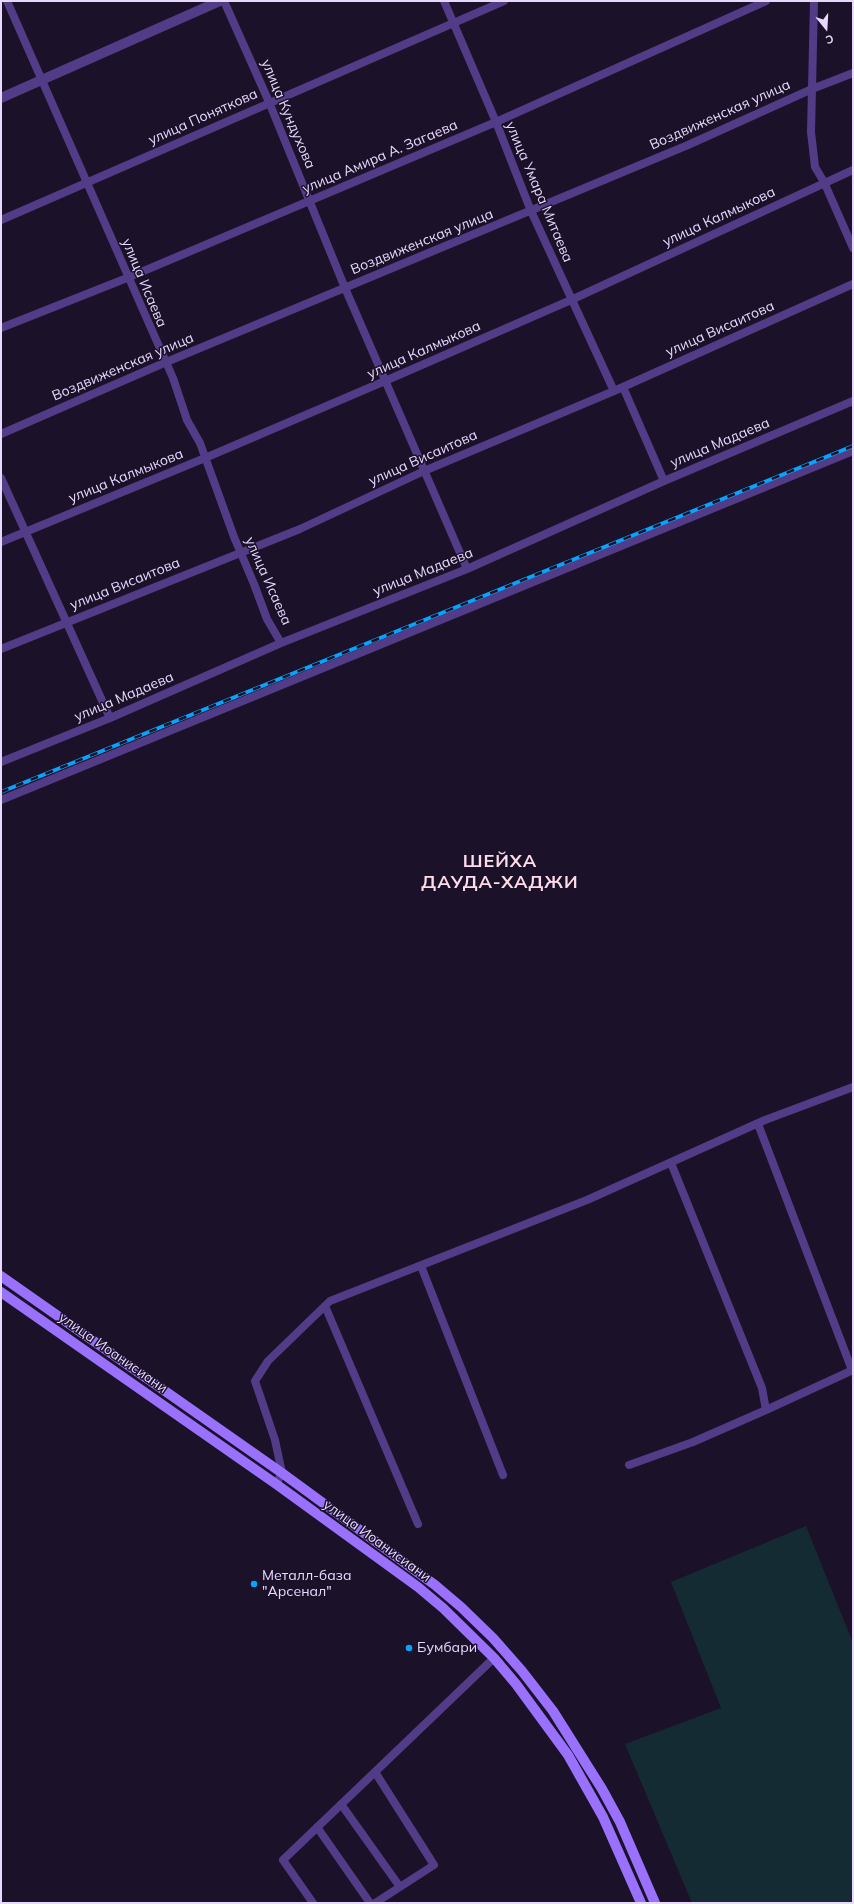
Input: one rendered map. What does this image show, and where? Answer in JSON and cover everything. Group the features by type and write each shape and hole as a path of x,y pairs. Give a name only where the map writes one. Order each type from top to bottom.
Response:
{"main road":[{"path":"1,1276 282,1473 435,1584 493,1638 522,1671 553,1711 602,1789 620,1822 655,1903"},
{"name":"улица Иоанисиани","path":"1,1292 276,1484 418,1587 443,1608 494,1658 516,1684 568,1755 603,1817 641,1903"}],"street":[{"name":"улица Исаева","path":"6,1 40,80 87,182 164,363 173,378 187,420 200,443 267,619 281,643"},
{"path":"1,98 220,1"},
{"name":"улица Кундухова","path":"224,1 269,102 345,288 467,569"},
{"name":"улица Умара Митаева","path":"444,1 452,23 496,122 531,211 614,391"},
{"name":"улица Поняткова","path":"1,220 269,102 504,1"},
{"name":"улица Амира А. Загаева","path":"1,328 127,278 496,122 751,4 766,1"},
{"path":"814,1 811,132 815,166 824,182 853,248"},
{"name":"Воздвиженская улица","path":"1,434 164,363 688,145 812,89 853,73"},
{"name":"улица Калмыкова","path":"1,542 206,458 571,300 824,182 853,170"},
{"name":"улица Висаитова","path":"1,649 241,551 300,529 424,471 614,391 853,284"},
{"path":"623,387 664,481"},
{"name":"улица Мадаева","path":"1,762 110,718 281,643 467,569 664,481 853,400"},
{"path":"1,800 853,452"},
{"path":"1,478 24,532 110,718"},
{"path":"276,1484 282,1473 275,1440 255,1381 268,1361 330,1301 580,1203 758,1124 853,1086"},
{"path":"629,1466 693,1442 852,1370 758,1124"},
{"path":"670,1163 762,1388 766,1410"},
{"path":"421,1266 504,1475"},
{"path":"325,1306 418,1524"},
{"path":"313,1903 283,1860 494,1658"},
{"path":"375,1772 434,1865 375,1903"},
{"path":"341,1804 400,1887"},
{"path":"317,1827 370,1903"}],"shaded area":[{"path":"806,1526 853,1643 853,1903 692,1903 625,1744 721,1708 671,1582"}],"railway":[{"path":"1,792 853,446"}],"place":[{"name":"Металл-база \"Арсенал\"","path":"254,1584"},
{"name":"Бумбари","path":"409,1648"}],"district":[{"name":"ШЕЙХА ДАУДА-ХАДЖИ","path":"500,872"}]}
